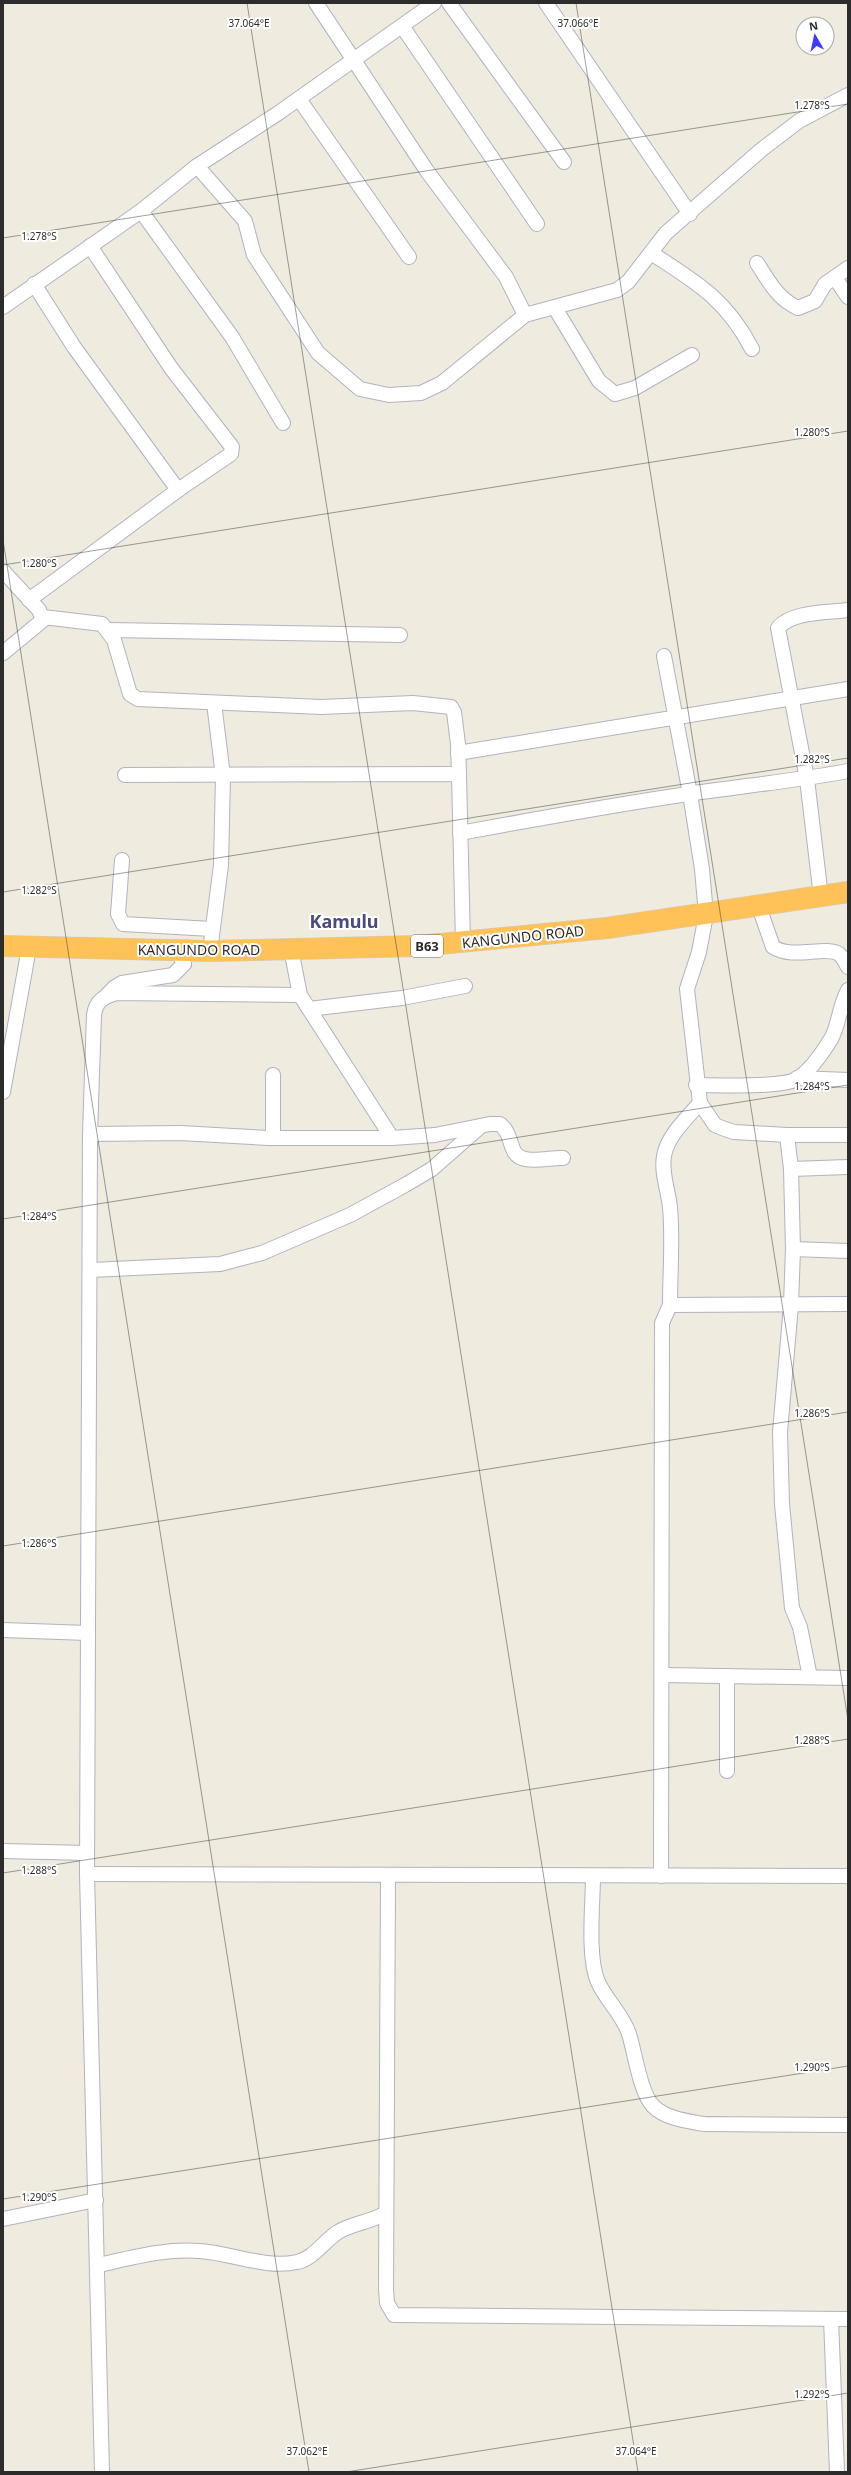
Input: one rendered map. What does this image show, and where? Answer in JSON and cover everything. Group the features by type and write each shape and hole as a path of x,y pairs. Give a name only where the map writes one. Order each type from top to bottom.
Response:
{"highway":[{"name":"KANGUNDO ROAD","path":"3,946 28,948 210,951 463,943 607,928 706,915 821,898 848,892"}],"street":[{"path":"316,3 427,171 492,256 506,277 525,315"},
{"path":"3,307 141,211 197,166 299,99 434,3"},
{"path":"449,3 494,61 564,162"},
{"path":"546,3 690,214"},
{"path":"402,26 537,224"},
{"path":"197,166 245,221 254,255 318,353 360,389 389,396 421,393 442,383 525,315 618,290 628,282 666,233 690,214 761,150 799,121 848,95"},
{"path":"299,99 409,257"},
{"path":"141,211 232,337 283,423"},
{"path":"29,600 178,490 231,454 232,448 171,368 90,246"},
{"path":"650,253 707,289 740,326 752,349"},
{"path":"757,263 772,286 786,302 798,308 815,301 825,284 848,268"},
{"path":"835,278 848,297"},
{"path":"34,284 78,352 178,490"},
{"path":"555,308 599,381 615,394 635,388 692,355"},
{"path":"3,571 43,617 96,621 109,630 133,698 321,707 413,703 445,705 454,712 459,774 463,943"},
{"path":"821,898 807,779 793,699 778,628 783,622 793,618 848,610"},
{"path":"3,653 40,624 43,617"},
{"path":"109,630 400,635"},
{"path":"664,656 677,718 690,794 702,869 706,915 699,952 687,989 696,1085 700,1103 714,1125 734,1132 787,1135 848,1135"},
{"path":"458,753 848,689"},
{"path":"210,951 221,864 223,776 214,703"},
{"path":"460,832 690,794 807,779 848,771"},
{"path":"125,776 459,774"},
{"path":"122,860 118,914 123,924 212,929"},
{"path":"759,907 773,947 787,953 834,951 842,957 848,967"},
{"path":"3,1092 28,948"},
{"path":"291,949 300,995 392,1138"},
{"path":"102,2472 87,1874 91,1270 90,1134 94,1015 95,1007 115,987 122,983 173,975 184,964 178,951"},
{"path":"309,1009 402,998 465,986"},
{"path":"797,1078 812,1064 831,1039 842,1003 848,990"},
{"path":"106,996 116,993 300,995"},
{"path":"273,1075 273,1138"},
{"path":"696,1085 781,1083 797,1078 848,1080"},
{"path":"661,1876 663,1675 662,1323 670,1305 671,1226 670,1205 664,1175 664,1155 673,1137 700,1103"},
{"path":"90,1134 180,1133 273,1138 392,1138 436,1135 481,1126 500,1124 508,1132 514,1153 519,1157 534,1160 563,1158"},
{"path":"91,1270 220,1264 262,1253 350,1215 405,1185 432,1169 481,1126"},
{"path":"787,1135 791,1169 793,1249 791,1304 780,1432 782,1504 792,1608 800,1627 810,1677"},
{"path":"791,1169 848,1167"},
{"path":"793,1249 848,1251"},
{"path":"670,1305 848,1304"},
{"path":"3,1630 88,1633"},
{"path":"663,1675 848,1678"},
{"path":"727,1676 727,1771"},
{"path":"3,1851 87,1853"},
{"path":"87,1874 848,1876"},
{"path":"388,1875 386,2213 387,2303 394,2315 848,2319"},
{"path":"593,1876 593,1956 596,1975 602,1989 628,2032 644,2089 653,2106 661,2112 682,2120 704,2124 848,2125"},
{"path":"3,2219 96,2200"},
{"path":"98,2265 178,2250 220,2253 270,2264 297,2262 307,2258 340,2231 370,2222 386,2213"},
{"path":"832,2319 837,2472"}],"district":[{"name":"Kamulu","path":"344,922"}]}
